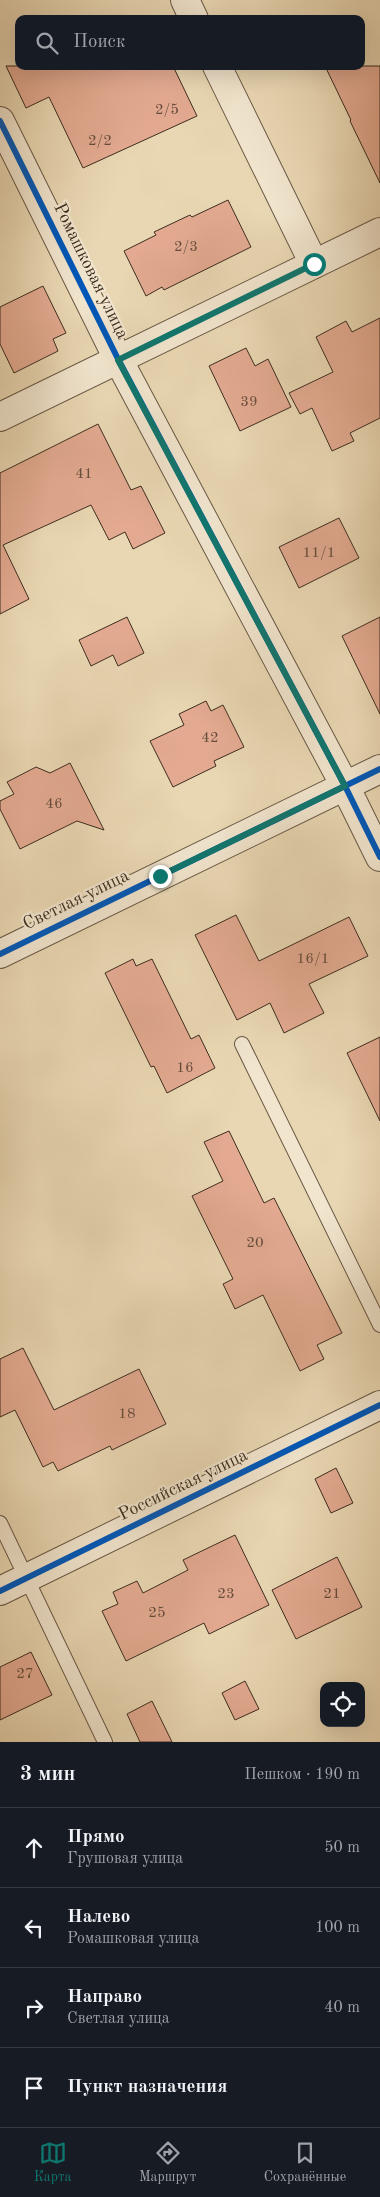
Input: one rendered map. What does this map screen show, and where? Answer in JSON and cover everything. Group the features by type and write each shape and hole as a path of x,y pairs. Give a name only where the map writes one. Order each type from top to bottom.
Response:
{"street":[{"path":"184,0 192,15"},
{"path":"219,70 314,264"},
{"name":"Ромашковая улица","path":"0,121 118,360 345,786 380,857"},
{"path":"0,417 380,232"},
{"name":"Светлая улица","path":"0,954 380,769"},
{"name":"Российская улица","path":"0,1590 380,1405"}],"lane":[{"path":"242,1044 380,1325"},
{"path":"0,1523 105,1742"}],"building":[{"path":"6,66 15,66 15,70 175,70 197,116 83,168 49,97 26,108"},
{"path":"365,66 380,66 380,183 350,121 327,70 365,70"},
{"path":"228,200 251,247 164,290 162,287 146,296 124,251 156,235 154,232"},
{"path":"43,286 66,333 53,339 58,351 14,373 0,344 0,307"},
{"path":"380,318 380,418 350,433 354,441 332,451 312,408 300,414 289,393 333,372 316,337 346,321 352,332"},
{"path":"246,348 255,366 268,359 291,407 240,431 209,366"},
{"path":"98,424 131,490 141,486 165,533 133,549 125,532 109,540 91,505 3,545 29,599 0,614 0,473"},
{"path":"339,518 359,558 299,588 279,547"},
{"path":"127,617 144,653 118,666 113,655 91,666 79,640"},
{"path":"380,617 380,714 342,636"},
{"path":"206,701 211,711 223,705 244,747 214,761 216,766 173,787 150,741 184,725 179,714"},
{"path":"70,763 104,830 77,821 20,849 0,809 0,801 14,794 7,782 36,767 50,773"},
{"path":"236,915 259,961 349,917 368,956 309,984 324,1013 284,1033 270,1003 237,1020 195,935"},
{"path":"133,959 136,966 152,959 191,1039 199,1035 215,1068 167,1093 154,1066 151,1067 105,973"},
{"path":"380,1037 380,1121 347,1053"},
{"path":"229,1131 264,1203 274,1198 342,1333 317,1345 324,1359 300,1371 263,1295 235,1309 223,1284 233,1279 192,1196 223,1181 204,1142"},
{"path":"23,1348 54,1410 139,1369 166,1424 112,1450 110,1446 58,1471 53,1462 43,1467 15,1410 0,1417 0,1359"},
{"path":"336,1468 353,1503 331,1513 315,1479"},
{"path":"235,1535 269,1605 209,1634 204,1623 126,1661 102,1611 118,1604 113,1592 137,1581 143,1593 188,1570 183,1560"},
{"path":"337,1557 362,1607 296,1639 272,1590"},
{"path":"31,1652 52,1695 0,1720 0,1667"},
{"path":"245,1681 259,1709 235,1720 222,1693"},
{"path":"152,1701 172,1742 140,1742 127,1714"}],"cycle path":[{"path":"0,121 118,359 345,786 380,857"},
{"path":"0,954 380,769"},
{"path":"0,1591 380,1405"}],"route":[{"path":"160,876 345,786 118,360 314,264"}]}
